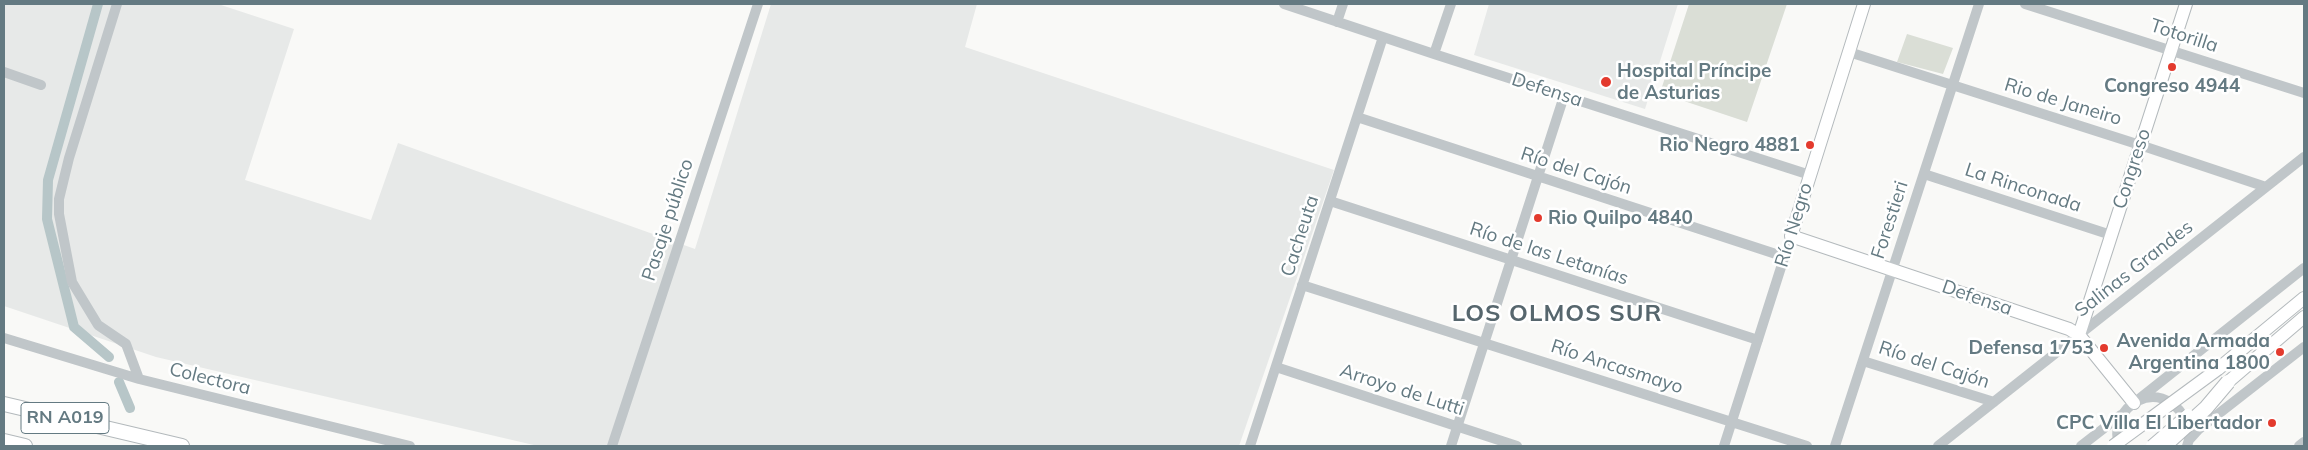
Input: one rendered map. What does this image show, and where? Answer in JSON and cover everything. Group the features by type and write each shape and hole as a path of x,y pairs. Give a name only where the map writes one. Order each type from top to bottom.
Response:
{"highway":[{"path":"2164,446 2206,408 2228,382"},
{"name":"RN A019","path":"4,402 26,409 182,446"},
{"name":"RN A019","path":"4,441 25,446"}],"main road":[{"name":"Río Negro","path":"1791,236 1864,4"},
{"name":"Congreso","path":"2079,335 2186,4"},
{"name":"Defensa","path":"1791,236 2069,329 2079,335 2130,407"},
{"path":"2113,446 2218,369 2304,298"},
{"path":"2152,446 2304,317"}],"street":[{"path":"117,4 69,158 59,199 59,214 72,282 98,325 126,344 139,379"},
{"name":"Pasaje público","path":"612,446 758,4"},
{"name":"Defensa","path":"1284,4 1810,175"},
{"path":"1337,22 1343,4"},
{"path":"1434,54 1451,4"},
{"name":"Forestieri","path":"1835,446 1979,4"},
{"name":"Totorilla","path":"2024,4 2304,93"},
{"name":"Cacheuta","path":"1250,446 1383,37"},
{"name":"Rio de Janeiro","path":"1849,52 2266,187"},
{"path":"4,72 41,85"},
{"path":"1451,446 1564,96"},
{"name":"Río del Cajón","path":"1357,117 1785,257"},
{"name":"Salinas Grandes","path":"1938,446 2304,157"},
{"name":"La Rinconada","path":"1924,174 2111,235"},
{"name":"Río de las Letanías","path":"1330,202 1758,340"},
{"name":"Río Negro","path":"1724,446 1791,236"},
{"path":"2081,446 2304,268"},
{"name":"Río Ancasmayo","path":"1302,285 1807,446"},
{"name":"Colectora","path":"4,338 139,379 410,446"},
{"path":"2188,444 2199,429 2304,347"},
{"name":"Río del Cajón","path":"1863,361 1994,402"},
{"name":"Arroyo de Lutti","path":"1276,367 1517,446"},
{"path":"2120,446 2118,425 2130,407 2150,397 2158,397 2176,406 2187,422 2188,444"},
{"path":"2299,446 2304,442"}],"shaded area":[{"path":"4,4 218,4 294,29 245,180 371,220 398,143 695,249 771,4 977,4 965,47 1334,170 1239,446 538,446 156,357 4,306"},
{"name":"Hospital Príncipe de Asturias","path":"1489,4 1678,4 1645,109 1474,55"},
{"path":"1689,4 1787,4 1747,122 1660,93"},
{"path":"1907,34 1953,48 1943,74 1897,62"}],"waterway":[{"path":"98,4 48,180 47,219 74,327 109,357"},
{"path":"119,382 130,408"}],"place":[{"name":"Congreso 4944","path":"2172,67"},
{"name":"Hospital Príncipe de Asturias","path":"1606,82"},
{"name":"Rio Negro 4881","path":"1810,145"},
{"name":"Rio Quilpo 4840","path":"1538,218"},
{"name":"Defensa 1753","path":"2104,348"},
{"name":"Avenida Armada Argentina 1800","path":"2280,352"},
{"name":"CPC Villa El Libertador","path":"2272,423"}],"district":[{"name":"LOS OLMOS SUR","path":"1557,314"}]}
